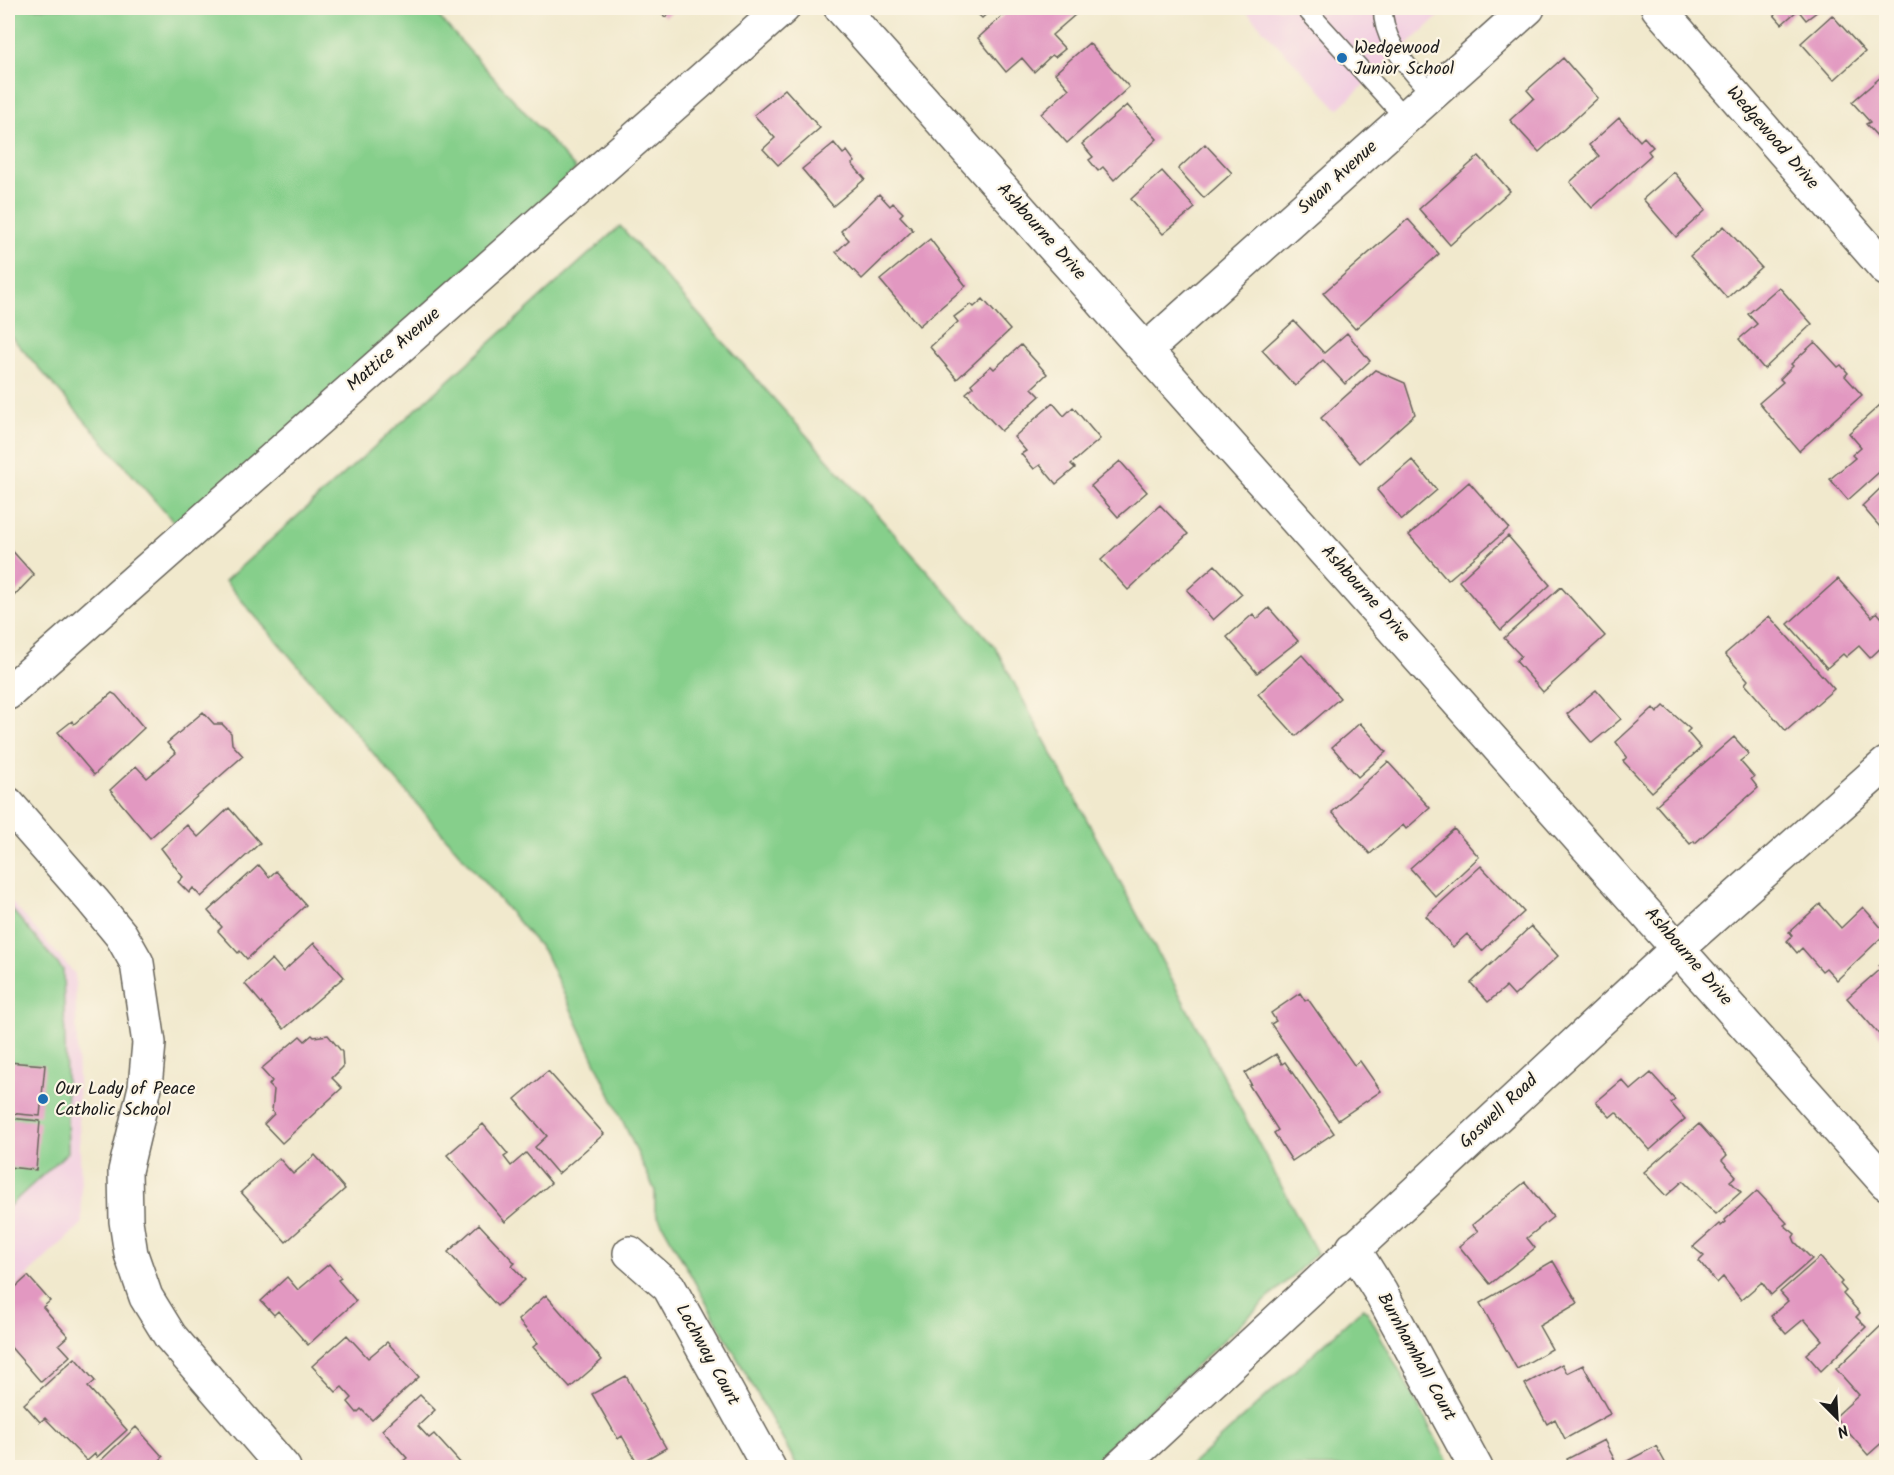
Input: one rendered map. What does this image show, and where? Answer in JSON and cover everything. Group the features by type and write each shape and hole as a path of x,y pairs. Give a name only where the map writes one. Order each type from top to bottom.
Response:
{"street":[{"name":"Mattice Avenue","path":"8,693 783,8"},
{"name":"Ashbourne Drive","path":"841,8 1887,1183"},
{"name":"Swan Avenue","path":"1146,349 1528,8"},
{"name":"Wedgewood Drive","path":"1658,8 1887,269"},
{"name":"Goswell Road","path":"1119,1467 1679,947 1887,764"},
{"path":"8,804 121,935 137,963 148,1043 145,1087 125,1171 126,1211 131,1254 146,1297 170,1336 284,1467"},
{"name":"Burnhamhall Court","path":"1353,1248 1381,1293 1476,1467"},
{"name":"Lochway Court","path":"630,1253 669,1287 769,1467"}],"lane":[{"path":"1305,8 1405,118"},
{"path":"1383,8 1382,20 1389,40 1431,94"}],"shaded area":[{"name":"Wedgewood Junior School","path":"1243,8 1448,8 1338,109"},
{"name":"Our Lady of Peace Catholic School","path":"8,898 75,974 82,1224 8,1293"}],"green space":[{"path":"8,8 431,8 576,169 179,528 8,333"},
{"path":"620,226 995,647 1317,1253 1087,1467 798,1467 655,1211 655,1191 545,953 225,581"},
{"name":"Our Lady of Peace Catholic School","path":"8,905 63,970 68,1152 8,1207"},
{"path":"1363,1308 1368,1313 1451,1467 1189,1467"}],"building":[{"path":"657,8 676,8 665,17"},
{"path":"971,8 993,8 982,18"},
{"path":"1011,8 1083,8 1052,35 1065,49 1055,57 1052,55 1034,72 1022,58 1006,72 978,38"},
{"path":"1768,8 1822,8 1806,20 1798,10 1782,24"},
{"path":"1832,15 1865,52 1834,80 1801,43"},
{"path":"1089,43 1129,87 1067,143 1041,114 1069,89 1055,73"},
{"path":"1563,58 1598,98 1539,152 1510,120 1534,98 1527,90"},
{"path":"1882,76 1886,82 1886,136 1884,138 1881,135 1878,137 1866,124 1870,122 1852,102"},
{"path":"785,89 820,128 778,165 763,149 775,138 754,115"},
{"path":"1127,105 1157,139 1114,180 1103,167 1098,171 1089,160 1093,157 1082,144"},
{"path":"1619,118 1640,141 1644,137 1653,147 1648,151 1651,155 1592,208 1570,182 1599,156 1589,145"},
{"path":"834,143 843,154 847,151 855,162 852,164 865,179 833,206 802,169"},
{"path":"1205,144 1232,173 1204,198 1178,169"},
{"path":"1479,156 1510,191 1450,245 1419,209"},
{"path":"1162,171 1195,208 1163,234 1131,199"},
{"path":"1674,172 1706,210 1676,237 1643,199"},
{"path":"879,194 890,206 893,203 903,213 900,216 913,230 862,279 836,252 849,240 841,231"},
{"path":"1408,219 1439,254 1355,329 1323,293"},
{"path":"1724,226 1761,267 1727,298 1690,256"},
{"path":"930,239 966,286 919,326 880,280"},
{"path":"1779,287 1812,324 1764,369 1739,339 1757,324 1748,314"},
{"path":"983,299 1010,330 957,379 930,347 958,322 954,317 971,304 974,307"},
{"path":"1294,321 1324,353 1347,333 1370,361 1345,384 1323,360 1295,386 1262,350"},
{"path":"1815,342 1838,367 1841,365 1848,373 1845,376 1862,395 1799,451 1759,403 1783,382 1780,379 1793,366 1791,364"},
{"path":"1021,345 1047,374 1032,388 1040,396 1001,431 966,393 973,387 971,384 991,366 994,369"},
{"path":"1375,370 1405,383 1415,414 1360,463 1321,418"},
{"path":"1053,403 1064,416 1073,407 1100,439 1071,464 1075,468 1056,484 1040,465 1034,469 1021,454 1026,451 1014,437"},
{"path":"1880,405 1886,413 1886,466 1848,500 1830,479 1855,458 1852,455 1861,447 1849,433"},
{"path":"1412,460 1437,490 1402,520 1377,490"},
{"path":"1120,461 1147,492 1118,517 1091,486"},
{"path":"1469,482 1509,528 1448,580 1409,535"},
{"path":"1886,483 1886,534 1862,506"},
{"path":"1160,505 1188,534 1128,590 1101,560"},
{"path":"1508,536 1550,585 1501,630 1459,581"},
{"path":"8,546 34,575 10,600 14,604 8,610"},
{"path":"1215,565 1242,594 1213,620 1187,590"},
{"path":"1838,579 1872,617 1877,612 1886,623 1886,643 1870,658 1859,646 1846,657 1843,654 1827,668 1788,624"},
{"path":"1561,587 1605,636 1543,692 1516,661 1521,656 1504,638"},
{"path":"1269,608 1298,641 1257,673 1227,637 1253,614 1257,619"},
{"path":"1769,616 1834,689 1786,731 1745,684 1748,680 1725,654"},
{"path":"1302,655 1340,698 1296,736 1258,694"},
{"path":"1596,690 1621,719 1592,743 1567,714"},
{"path":"112,693 144,728 94,775 58,732 72,721 74,724"},
{"path":"1664,706 1690,729 1687,732 1701,748 1652,792 1623,761 1627,757 1616,742 1653,708 1657,713"},
{"path":"203,712 214,724 222,724 231,733 232,744 243,756 150,838 110,790 136,766 147,778 176,753 167,743"},
{"path":"1360,723 1386,752 1358,777 1332,747"},
{"path":"1734,737 1749,754 1740,761 1754,777 1751,779 1758,788 1695,843 1694,841 1690,844 1656,805"},
{"path":"1388,762 1430,808 1406,829 1403,825 1370,854 1332,812"},
{"path":"229,808 260,843 201,897 193,888 189,893 178,882 183,877 161,848 187,825 198,837"},
{"path":"1454,829 1479,857 1436,897 1410,868"},
{"path":"259,865 269,877 276,871 306,905 247,959 240,951 238,953 218,931 222,927 208,911"},
{"path":"1481,866 1524,912 1482,951 1467,934 1453,947 1426,916"},
{"path":"1820,904 1841,928 1863,907 1886,933 1837,980 1826,968 1822,971 1802,948 1797,953 1787,941 1792,936 1789,932"},
{"path":"1531,926 1558,956 1514,996 1506,987 1488,1002 1471,983"},
{"path":"314,943 344,977 284,1029 245,984 272,959 283,972"},
{"path":"1886,960 1885,1041 1847,998 1881,968 1879,966"},
{"path":"1300,993 1305,1001 1308,999 1354,1065 1360,1061 1381,1091 1338,1120 1271,1024 1276,1021 1271,1013"},
{"path":"312,1035 314,1037 328,1035 342,1052 343,1067 332,1078 342,1088 282,1143 264,1124 274,1114 272,1111 274,1090 269,1085 272,1081 261,1069 300,1036 305,1041"},
{"path":"1276,1054 1282,1064 1285,1062 1334,1133 1292,1161 1274,1133 1278,1130 1249,1085 1251,1084 1245,1073"},
{"path":"8,1062 45,1065 40,1116 8,1113"},
{"path":"548,1071 604,1134 558,1174 535,1147 547,1136 515,1099"},
{"path":"1651,1073 1675,1100 1671,1103 1685,1119 1650,1150 1616,1112 1610,1117 1596,1102 1622,1080 1631,1090"},
{"path":"8,1118 40,1121 36,1170 8,1167"},
{"path":"483,1124 508,1154 504,1157 511,1166 526,1153 551,1183 505,1222 447,1155"},
{"path":"1699,1124 1727,1155 1722,1160 1736,1176 1730,1181 1741,1192 1716,1214 1683,1181 1666,1196 1644,1172"},
{"path":"315,1155 345,1189 286,1242 241,1192 279,1158 293,1174"},
{"path":"1525,1182 1553,1217 1527,1238 1535,1248 1490,1284 1459,1246 1478,1231 1472,1225"},
{"path":"1757,1191 1787,1223 1784,1225 1795,1234 1793,1237 1795,1242 1812,1259 1771,1295 1762,1282 1741,1300 1723,1277 1717,1283 1699,1261 1704,1256 1693,1247 1719,1224 1721,1226 1726,1222 1725,1220"},
{"path":"479,1224 515,1263 512,1266 525,1280 497,1306 448,1252"},
{"path":"1820,1257 1842,1282 1840,1284 1846,1291 1843,1294 1860,1313 1856,1317 1866,1327 1821,1371 1806,1354 1822,1340 1804,1319 1786,1334 1771,1316 1788,1301 1780,1292"},
{"path":"1553,1261 1578,1303 1539,1326 1552,1349 1517,1369 1480,1303"},
{"path":"329,1264 341,1278 338,1280 356,1301 308,1345 278,1311 274,1315 261,1301 287,1277 298,1290"},
{"path":"28,1276 50,1301 43,1307 68,1336 59,1344 70,1356 41,1382 8,1344 8,1294"},
{"path":"546,1295 602,1360 570,1388 533,1347 538,1343 518,1320"},
{"path":"1885,1322 1886,1439 1868,1455 1835,1417 1859,1395 1836,1369"},
{"path":"347,1335 368,1358 387,1342 419,1377 372,1420 361,1409 357,1413 348,1402 352,1398 342,1387 336,1392 312,1366"},
{"path":"75,1358 95,1381 88,1387 127,1430 97,1457 95,1454 87,1461 45,1418 40,1422 24,1404"},
{"path":"1562,1364 1567,1373 1583,1365 1610,1414 1565,1439 1555,1419 1547,1424 1525,1384"},
{"path":"626,1376 666,1448 638,1464 622,1436 618,1439 592,1394"},
{"path":"420,1395 435,1410 418,1426 429,1438 434,1434 463,1466 461,1468 407,1468 402,1462 407,1458 382,1430"},
{"path":"136,1427 163,1457 156,1464 159,1468 93,1468"},
{"path":"1604,1440 1618,1466 1656,1446 1668,1468 1572,1468 1567,1459"}],"place":[{"name":"Wedgewood Junior School","path":"1342,58"},
{"name":"Our Lady of Peace Catholic School","path":"43,1099"}]}
